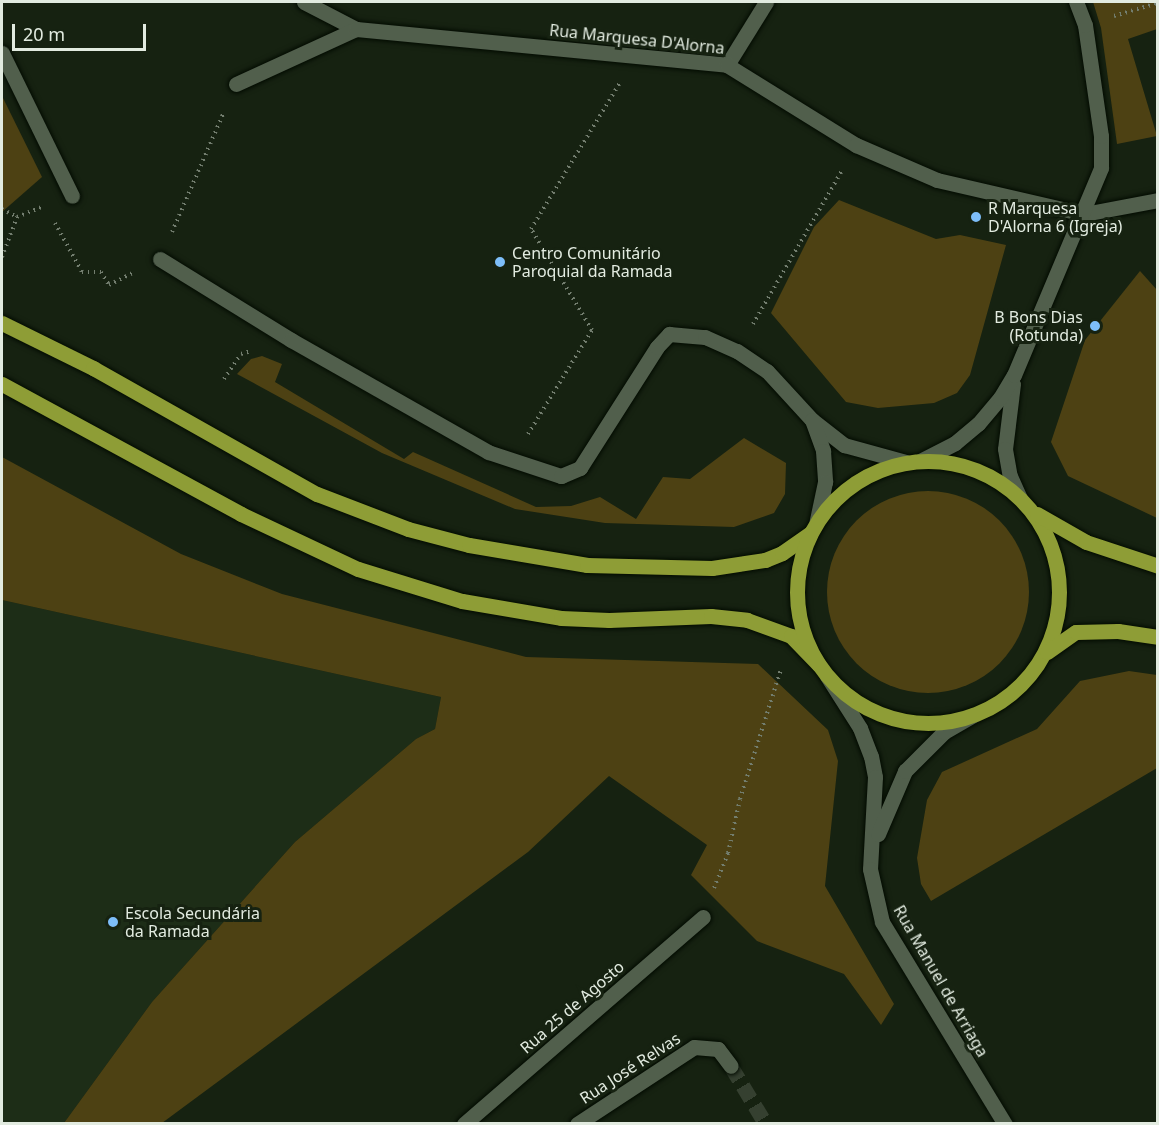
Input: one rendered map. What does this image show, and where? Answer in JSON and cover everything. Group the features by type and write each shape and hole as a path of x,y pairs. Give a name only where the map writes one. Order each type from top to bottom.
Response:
{"main road":[{"path":"2,322 93,368 317,494 408,529 469,545 587,565 712,568 765,560 782,554 814,527 856,482 913,461 972,468 1024,502 1060,530 1086,542 1158,566"},
{"path":"2,384 241,514 358,569 399,584 462,601 561,618 609,621 711,616 747,620 791,636 851,698 891,718 924,724 974,715 1011,693 1054,645 1076,632 1118,631 1158,637"},
{"path":"1024,502 1050,542 1060,592 1056,621 1041,659"},
{"path":"814,527 800,564 797,599 803,629 823,670"}],"street":[{"path":"304,2 356,29"},
{"path":"727,66 766,2"},
{"path":"160,259 300,345 488,452 561,476 580,468 657,347 669,334 705,337 737,351 767,371 812,420 844,445 913,461 955,443 978,424 1014,375 1084,214 1101,168 1101,136 1085,25 1076,2"},
{"name":"Rua Marquesa D'Alorna","path":"236,84 356,29 636,55 727,66 856,145 937,180 1084,214 1158,200"},
{"path":"2,53 72,196"},
{"path":"1014,375 1005,449 1024,502"},
{"path":"812,420 824,462 825,482 814,527"},
{"name":"Rua Manuel de Arriaga","path":"823,670 860,728 871,756 875,777 873,888 882,922 1005,1124"},
{"name":"Rua Manuel de Arriaga","path":"873,849 905,771 944,732 974,715"},
{"name":"Rua 25 de Agosto","path":"464,1124 703,917"},
{"name":"Rua José Relvas","path":"577,1124 694,1047 718,1049 731,1066"}],"path":[{"path":"1085,25 1158,3"},
{"path":"512,460 592,330 531,229 636,55"},
{"path":"61,235 82,272 101,272 109,285 160,259 236,84"},
{"path":"737,351 856,145"},
{"path":"2,257 17,217 72,196"},
{"path":"2,209 17,217"},
{"path":"703,917 728,853 740,799 781,669"}],"shaded area":[{"path":"1093,2 1157,2 1157,29 1128,39 1157,136 1117,144 1101,28"},
{"path":"2,96 42,177 2,212"},
{"path":"839,200 936,239 960,235 1006,245 970,375 957,393 934,403 878,408 846,402 771,313 814,227"},
{"path":"1140,271 1157,290 1157,518 1068,476 1051,442 1085,340"},
{"path":"262,356 282,364 275,382 404,459 413,452 536,507 571,506 600,497 636,519 663,477 690,479 744,438 786,463 785,494 774,513 734,527 605,523 515,509 382,453 237,374 251,359"},
{"path":"2,457 181,554 282,594 526,657 758,664 828,730 838,761 825,886 894,1004 881,1025 844,974 757,941 691,875 707,845 609,776 528,852 162,1123 64,1123 152,1002 295,842 416,739 435,729 441,697 2,600"},
{"path":"918,491 938,491 967,498 1000,520 1022,553 1029,592 1022,631 1000,664 967,686 938,693 918,693 889,686 856,664 834,631 827,602 827,582 834,553 856,520 889,498"},
{"name":"Escola Secundária da Ramada","path":"2,600 441,697 435,729 416,739 295,842 152,1002 64,1123 2,1124"},
{"path":"1129,671 1157,675 1157,768 931,901 921,884 917,858 927,800 942,772 1037,729 1080,681"}],"tunnel":[{"path":"731,1066 766,1124"}],"place":[{"name":"R Marquesa D'Alorna 6 (Igreja)","path":"976,217"},
{"name":"Centro Comunitário Paroquial da Ramada","path":"500,262"},
{"name":"B Bons Dias (Rotunda)","path":"1095,326"},
{"name":"Escola Secundária da Ramada","path":"113,922"}]}
